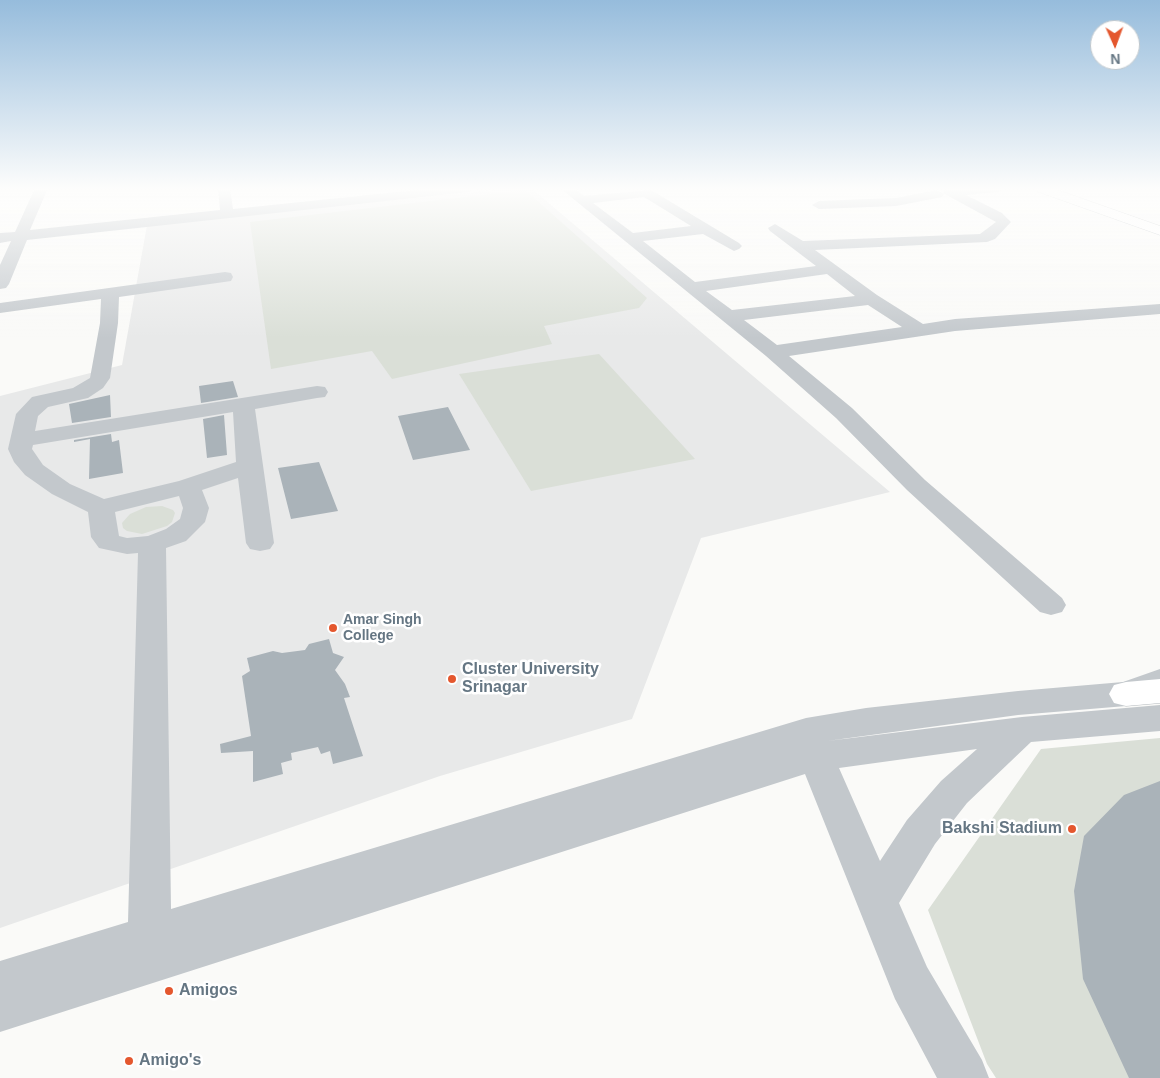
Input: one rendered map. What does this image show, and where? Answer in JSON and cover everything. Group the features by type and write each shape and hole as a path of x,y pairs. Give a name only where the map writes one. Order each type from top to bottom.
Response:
{"main road":[{"path":"1126,694 1160,691"}],"street":[{"path":"0,284 19,238"},
{"path":"631,238 730,316 844,413 916,485 1051,605"},
{"path":"721,238 734,246"},
{"path":"789,238 870,299 921,331"},
{"path":"800,246 984,238"},
{"path":"694,288 829,269"},
{"path":"0,308 225,277"},
{"path":"110,293 109,323 100,378 89,390 45,401 34,406 27,414 21,440 20,450 26,462 61,489 102,508 188,486 250,466"},
{"path":"730,316 870,299"},
{"path":"773,352 965,324 1160,309"},
{"path":"21,440 318,392"},
{"path":"242,404 260,543"},
{"path":"102,508 105,537 109,542 127,546 152,544 176,535 192,522 196,508 188,486"},
{"path":"149,949 152,544"},
{"path":"0,983 149,949 810,744 866,721 1018,703 1126,694 1160,681"},
{"path":"810,744 1022,730 1160,718"},
{"path":"878,900 921,832 954,792 1022,730"},
{"path":"810,744 878,900 911,983 964,1078"},
{"path":"0,1009 149,949"}],"shaded area":[{"name":"Amar Singh College","path":"145,238 590,238 890,492 701,538 632,719 440,776 0,928 0,396 122,365"},
{"path":"252,238 580,238 647,298 639,308 544,326 552,344 392,379 372,351 271,369"},
{"path":"599,354 695,459 531,491 459,374"},
{"path":"162,506 173,510 175,513 172,522 167,526 142,534 127,531 123,528 122,523 130,514 146,507"},
{"name":"Bakshi Stadium","path":"1160,738 1160,1078 996,1078 987,1064 928,910 1041,749"}],"building":[{"path":"233,381 238,397 201,403 199,386"},
{"path":"110,395 111,417 72,423 69,404"},
{"path":"448,407 470,450 413,460 398,416"},
{"path":"224,415 227,455 207,458 203,419"},
{"path":"111,434 112,442 119,440 123,473 89,479 90,439 74,442 74,440"},
{"path":"319,462 338,511 291,519 278,468"},
{"path":"329,639 333,653 344,657 335,670 345,684 350,697 344,698 363,756 333,764 330,751 321,754 318,747 291,753 292,760 281,763 283,774 253,782 253,751 221,753 220,744 251,736 242,676 250,671 247,658 273,651 282,653 305,650 309,644"},
{"path":"1160,781 1160,1078 1129,1078 1083,979 1074,891 1084,836 1124,795"}],"place":[{"name":"Amar Singh College","path":"333,628"},
{"name":"Cluster University Srinagar","path":"452,679"},
{"name":"Bakshi Stadium","path":"1072,829"},
{"name":"Amigos","path":"169,991"},
{"name":"Amigo's","path":"129,1061"}]}
